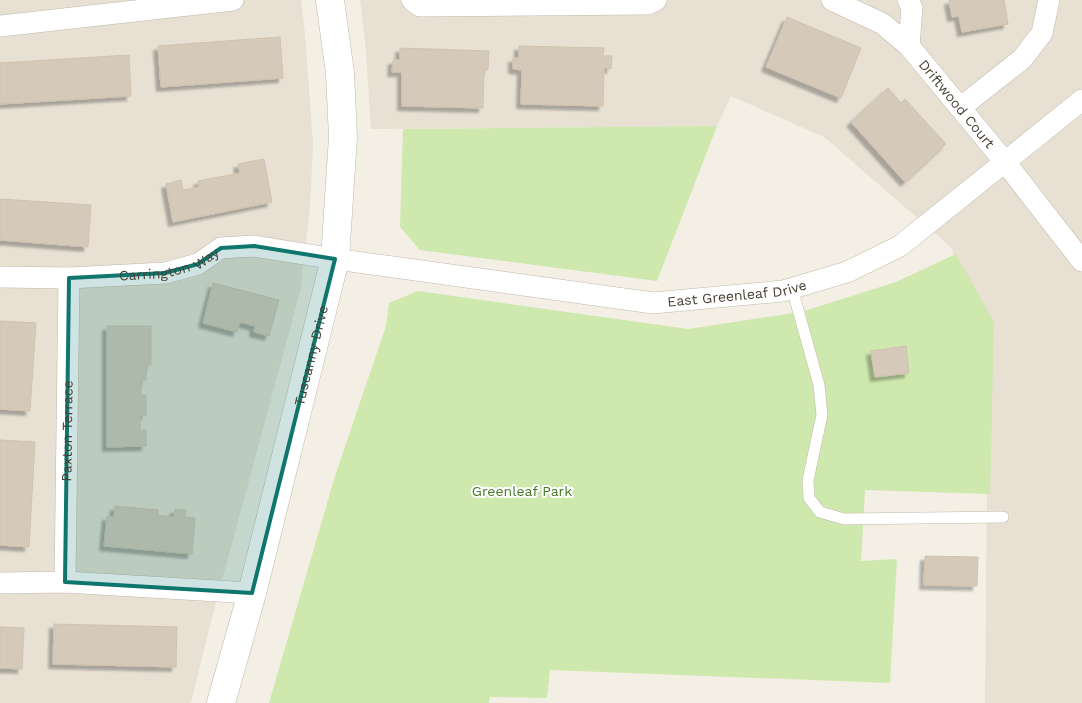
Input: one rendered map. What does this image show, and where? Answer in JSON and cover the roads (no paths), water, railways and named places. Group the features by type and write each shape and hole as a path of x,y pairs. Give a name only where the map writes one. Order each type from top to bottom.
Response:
{"street":[{"path":"0,26 233,0"},
{"name":"Tuscanny Drive","path":"221,703 252,593 335,259 343,136 340,73 330,0"},
{"path":"412,0 420,6 648,4 656,0"},
{"name":"Driftwood Court","path":"832,0 883,24 909,46 1005,162 1082,261"},
{"path":"908,0 912,8 909,46"},
{"path":"960,108 1022,59 1042,34 1049,0"},
{"name":"East Greenleaf Drive","path":"335,259 653,303 782,291 847,272 900,246 1082,100"},
{"name":"Carrington Way","path":"0,277 69,278 165,273 198,264 221,248 254,246 335,259"},
{"name":"Paxton Terrace","path":"65,582 69,278"},
{"path":"0,582 65,582 252,593"}],"lane":[{"path":"792,288 819,385 822,414 808,480 809,498 820,512 844,519 1003,517"}],"park label":[{"name":"Greenleaf Park","path":"522,491"}]}
